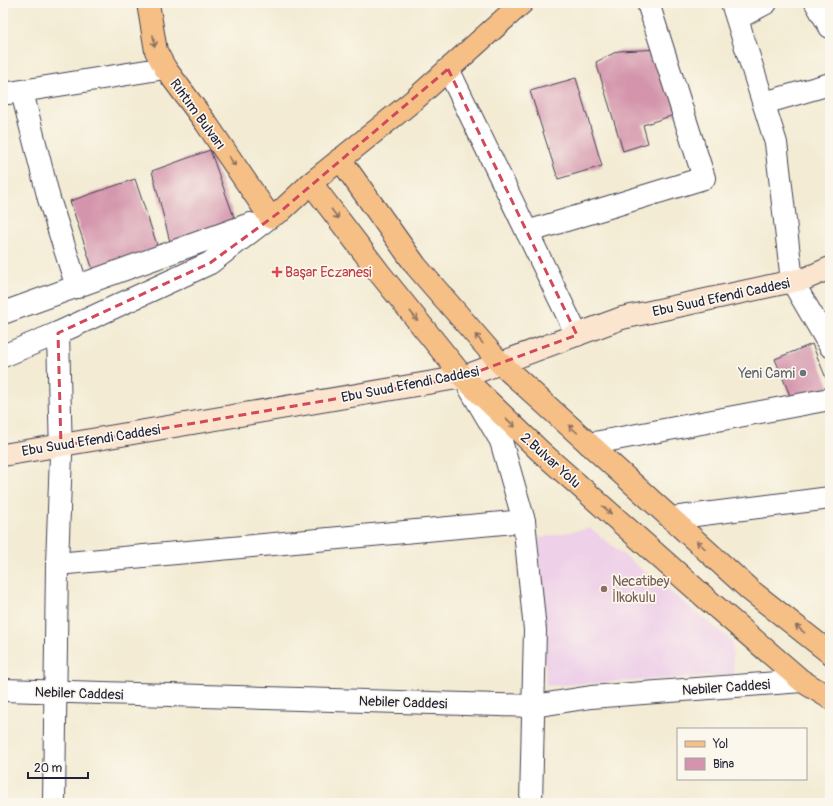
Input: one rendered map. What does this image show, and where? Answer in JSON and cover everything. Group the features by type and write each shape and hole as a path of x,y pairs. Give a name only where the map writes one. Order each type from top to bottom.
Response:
{"main road":[{"name":"Rıhtım Bulvarı","path":"148,3 156,52 165,68 206,123 270,216"},
{"path":"270,216 281,211 311,183 414,100 518,5"},
{"path":"340,159 416,266 501,364 750,590 830,653"},
{"name":"2.Bulvar Yolu","path":"311,183 381,275 463,377 540,451 802,681 830,698"},
{"name":"Ebu Suud Efendi Caddesi","path":"3,454 61,446 463,377 622,318 792,282 807,278 830,268"}],"street":[{"path":"527,232 704,178 648,3"},
{"path":"766,3 735,10 776,143 792,282 830,346"},
{"path":"816,3 830,27"},
{"path":"77,287 13,93 165,68"},
{"path":"448,69 577,335"},
{"path":"764,102 830,84"},
{"path":"3,313 270,216"},
{"path":"3,356 58,333 210,263 270,216"},
{"path":"54,803 57,693 57,564 61,446 58,333"},
{"path":"463,377 500,441 524,521 535,630 531,803"},
{"path":"589,444 830,399"},
{"path":"672,518 830,498"},
{"path":"57,564 524,521"},
{"name":"Nebiler Caddesi","path":"3,690 57,693 534,706 591,697 802,681"}],"highlighted area":[{"path":"448,69 577,335 463,377 61,446 58,333 210,263 281,211"}],"shaded area":[{"name":"Necatibey İlkokulu","path":"590,528 732,641 734,675 546,686 539,538"}],"building":[{"path":"663,49 683,112 643,125 648,143 623,151 596,62 618,51"},
{"path":"576,78 602,166 558,179 530,91"},
{"path":"210,150 235,220 170,242 152,171"},
{"path":"135,179 158,248 93,270 70,201"},
{"name":"Yeni Cami","path":"812,344 830,388 793,403 775,359"}],"place":[{"name":"Başar Eczanesi","path":"277,272"},
{"name":"Yeni Cami","path":"803,373"},
{"name":"Necatibey İlkokulu","path":"604,589"}]}
